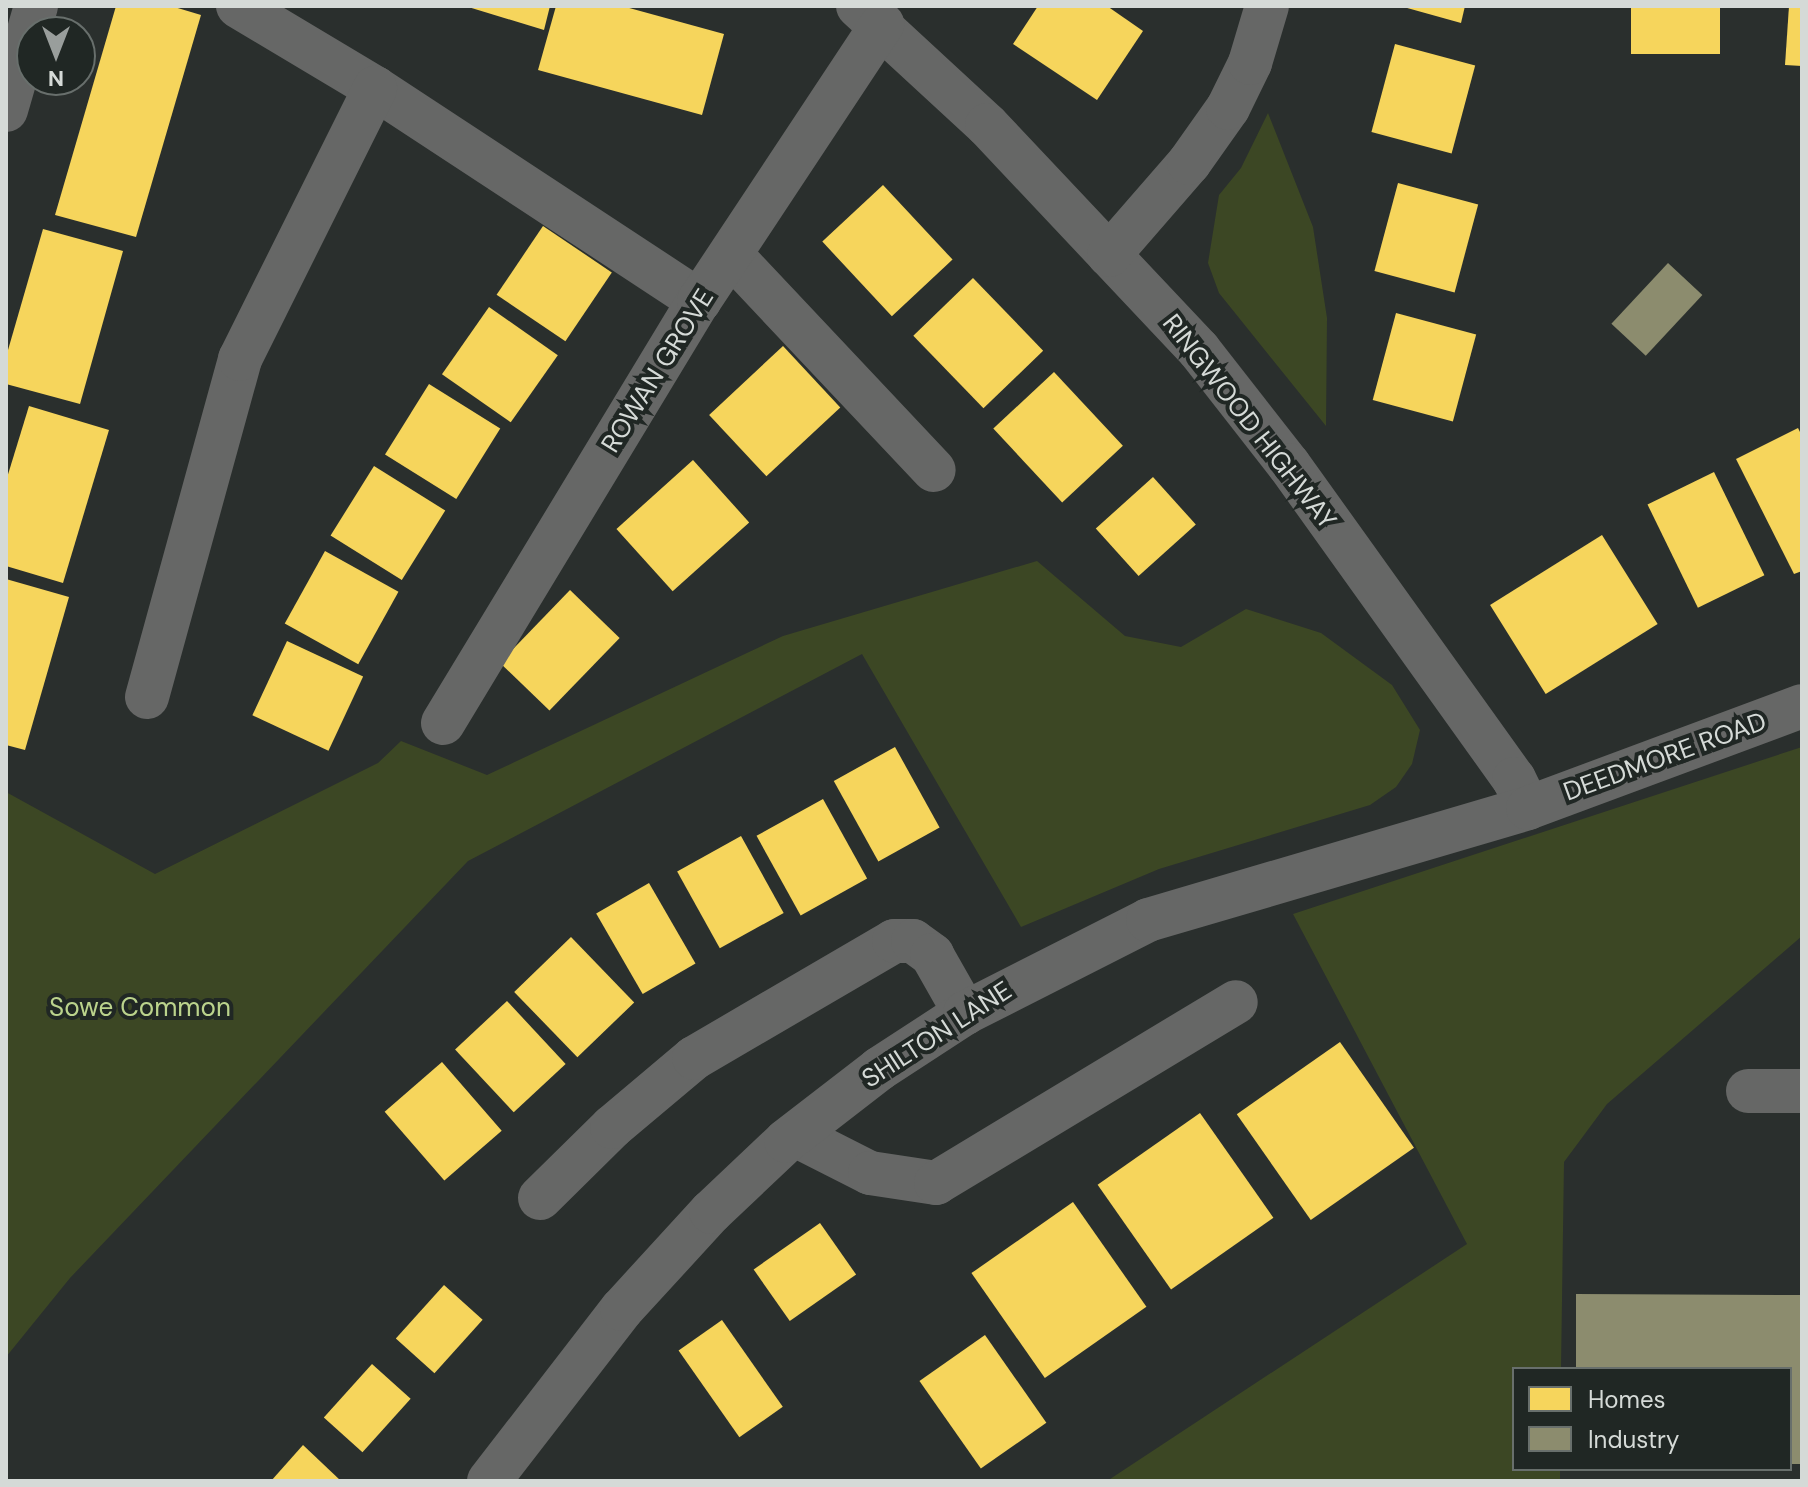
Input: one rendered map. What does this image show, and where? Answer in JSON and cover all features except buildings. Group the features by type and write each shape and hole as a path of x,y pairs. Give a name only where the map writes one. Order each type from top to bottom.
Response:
{"street":[{"path":"6,110 36,6"},
{"path":"238,6 375,88 699,301"},
{"path":"1109,255 1189,163 1228,108 1250,63 1267,6"},
{"name":"RINGWOOD HIGHWAY","path":"870,15 987,125 1199,350 1289,465 1514,779 1528,808"},
{"name":"ROWAN GROVE","path":"443,723 699,301 732,256 870,15"},
{"path":"147,697 240,359 375,88"},
{"path":"732,256 934,470"},
{"name":"DEEDMORE ROAD","path":"1528,808 1802,706"},
{"name":"SHILTON LANE","path":"489,1481 622,1309 711,1212 795,1135 879,1069 965,1013 1148,920 1528,808"},
{"path":"540,1198 612,1127 694,1058 894,941 913,941 932,955 965,1013"},
{"path":"795,1135 870,1173 936,1183 1236,1002"},
{"path":"1748,1091 1802,1091"}],"green space":[{"path":"1268,113 1313,227 1327,318 1326,426 1219,293 1208,263 1219,195 1241,168"},
{"name":"Sowe Common","path":"1037,561 1125,636 1181,647 1246,609 1321,633 1392,685 1420,730 1412,764 1396,787 1370,805 1159,869 1021,927 862,654 468,861 70,1278 6,1357 6,792 155,874 378,763 401,741 487,775 783,636"},
{"path":"1802,747 1802,936 1607,1104 1564,1162 1561,1367 1512,1367 1512,1471 1560,1471 1560,1481 1107,1481 1467,1244 1293,914"}]}
